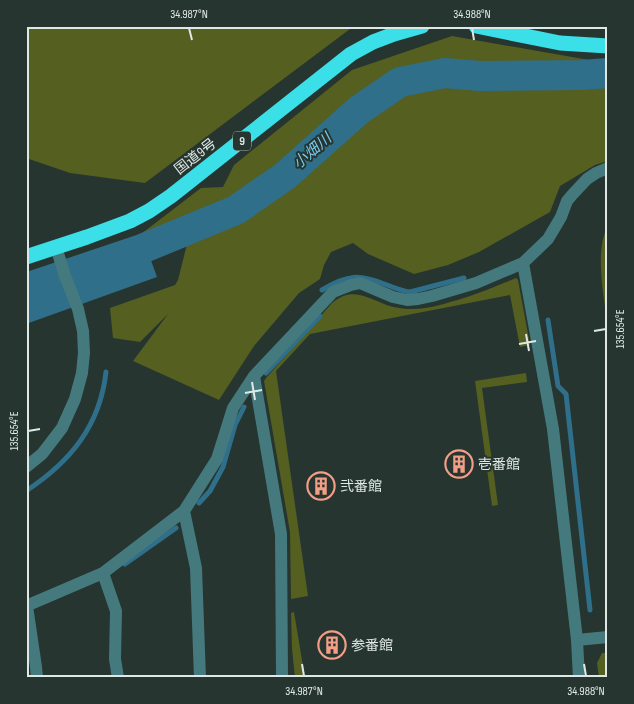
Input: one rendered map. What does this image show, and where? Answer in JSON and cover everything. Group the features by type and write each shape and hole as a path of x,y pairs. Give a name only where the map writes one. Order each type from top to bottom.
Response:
{"highway":[{"name":"国道9号","path":"26,257 130,221 149,210 171,196 351,54 373,42 422,26"},
{"path":"476,26 560,43 608,46"}],"street":[{"path":"37,678 26,606 103,573 184,511 217,459 233,408 254,376 333,292 343,287 360,284 407,300 418,299 476,283 522,263 548,239 572,194 587,179 608,168"},
{"path":"26,467 42,454 62,428 75,399 82,373 84,353 83,331 78,309 56,247"},
{"path":"522,263 553,429 577,640 579,678"},
{"path":"254,376 281,534 282,678"},
{"path":"184,511 196,568 200,678"},
{"path":"103,573 116,611 115,659 118,678"},
{"path":"577,640 608,637"}],"green space":[{"path":"26,26 354,26 145,183 70,173 26,158"},
{"path":"452,36 595,61 608,61 608,161 595,165 560,186 550,212 479,252 448,265 414,274 368,254 353,243 331,252 324,265 320,279 299,293 254,346 219,400 133,361 168,314 140,342 113,338 110,308 175,285 178,280 189,236 93,262 98,251 141,234 201,188 223,187 234,165 352,70"},
{"path":"608,225 608,326 601,261 604,236"},
{"path":"516,278 518,280 530,345 520,347 510,295 310,334 276,371 308,596 291,599 290,532 264,381 266,378 338,298 356,294 385,304 408,309 431,307 467,297"},
{"path":"526,373 527,382 482,388 498,505 492,506 475,381"},
{"path":"294,612 305,678 295,678 291,613"},
{"path":"602,653 608,653 608,678 599,678 597,663"}],"water":[{"path":"148,252 157,277 26,324 26,296"}],"waterway":[{"name":"小畑川","path":"26,288 139,250 236,210 285,176 359,110 400,82 445,73 480,76 608,73"},
{"path":"322,290 339,281 354,277 377,281 410,292 464,278"},
{"path":"266,373 320,316"},
{"path":"548,320 558,386 566,394 590,610"},
{"path":"26,491 56,468 80,441 90,426 97,409 103,391 106,372"},
{"path":"199,503 210,491 223,467 235,425 244,407"},
{"path":"125,564 176,528"}],"place":[{"name":"壱番館","path":"459,464"},
{"name":"弐番館","path":"321,486"},
{"name":"参番館","path":"332,645"}]}
